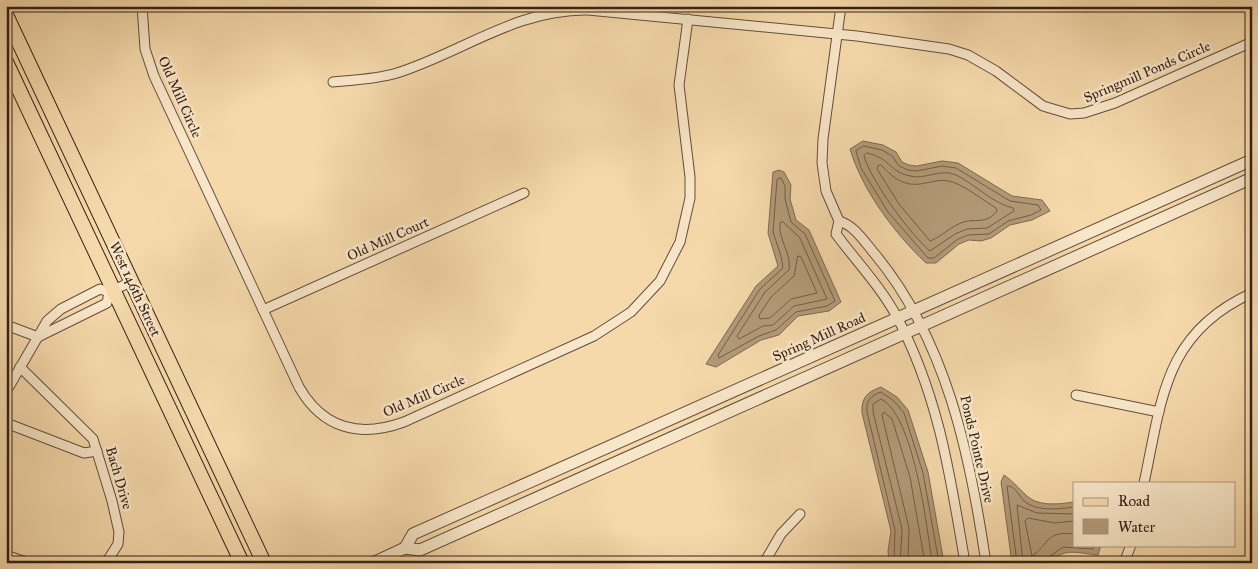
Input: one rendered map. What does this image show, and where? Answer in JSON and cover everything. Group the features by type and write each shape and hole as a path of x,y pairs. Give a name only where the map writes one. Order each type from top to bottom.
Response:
{"main road":[{"name":"West 146th Street","path":"6,16 264,563"},
{"name":"West 146th Street","path":"6,62 112,291 242,563"}],"street":[{"name":"Old Mill Circle","path":"142,6 145,49 154,76 299,387 311,404 326,418 341,426 373,430 404,422 611,327 641,302 660,281 671,263 686,220 690,177 679,84 688,19"},
{"path":"842,6 823,139 822,162 826,191 839,221 836,234 900,325 922,374 942,436 965,563"},
{"name":"Springmill Ponds Circle","path":"333,82 367,79 396,73 521,20 551,12 588,10 923,44 968,55 996,71 1042,106 1070,114 1084,113 1115,104 1252,42"},
{"name":"Spring Mill Road","path":"373,563 405,548 420,550 1252,160"},
{"name":"Spring Mill Road","path":"405,548 413,534 900,325 1252,178"},
{"name":"Old Mill Court","path":"263,310 524,193"},
{"name":"Ponds Pointe Drive","path":"839,221 850,224 896,280 917,318 946,385 960,428 986,563"},
{"path":"6,392 47,321 61,310 100,289 112,291 131,282"},
{"path":"6,325 38,337 107,303 112,291"},
{"path":"1144,482 1159,412 1170,373 1191,338 1209,318 1223,308 1252,293"},
{"name":"Bach Drive","path":"20,367 93,439 119,532 118,544 106,563"},
{"path":"1076,395 1159,412"},
{"path":"6,423 84,453 97,451"},
{"path":"764,563 781,534 800,514"},
{"path":"1124,563 1130,546"},
{"path":"6,555 28,563"}],"water":[{"path":"1061,6 1110,6 1098,10 1079,12"},
{"path":"863,141 883,145 896,152 902,162 909,165 917,166 942,161 958,163 1012,196 1042,200 1050,211 1032,220 1010,225 991,238 981,241 969,240 959,244 936,263 926,263 891,225 863,180 850,149"},
{"path":"779,170 784,172 791,185 790,199 796,220 809,230 841,302 829,311 798,316 779,335 761,340 716,367 706,364 756,286 778,266 768,233 773,172"},
{"path":"881,387 897,397 908,410 928,472 944,563 889,563 888,551 891,531 862,413 866,396"},
{"path":"1004,475 1027,496 1037,502 1050,504 1073,502 1073,546 1101,546 1098,555 1072,552 1061,554 1052,563 1012,563 1001,482"}]}
